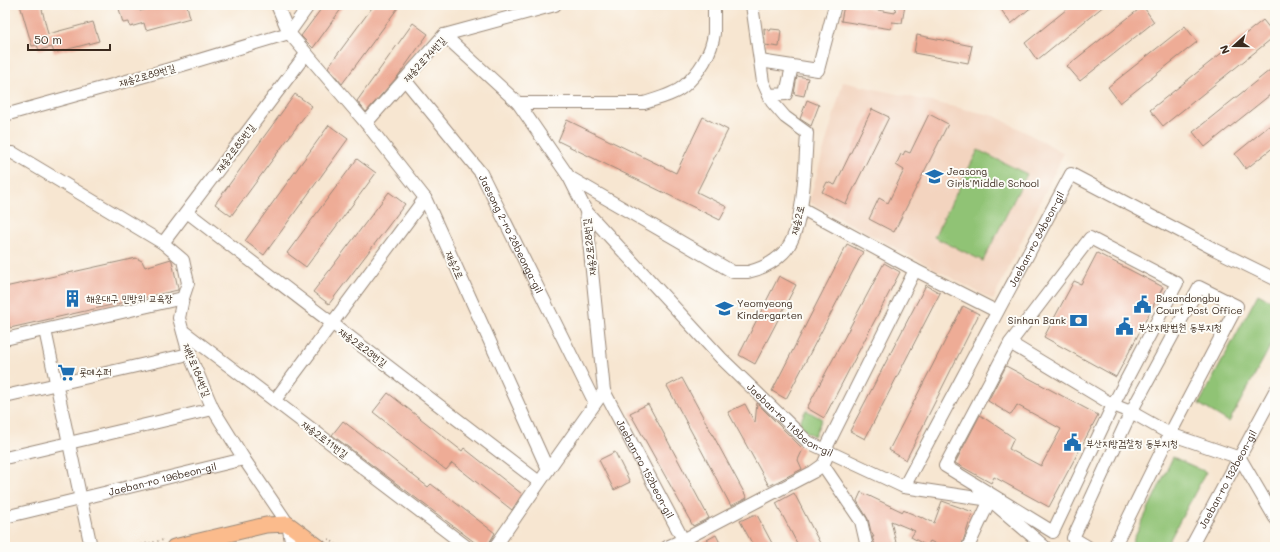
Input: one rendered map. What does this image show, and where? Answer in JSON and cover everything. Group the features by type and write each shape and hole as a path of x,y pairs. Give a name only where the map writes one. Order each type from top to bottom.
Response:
{"main road":[{"path":"174,547 266,525 288,524 318,547"}],"street":[{"name":"재송2로","path":"277,5 288,33 366,123 425,198 548,470"},
{"path":"288,33 309,5"},
{"name":"재송2로74번길","path":"366,123 444,35 520,9 555,5"},
{"path":"518,103 644,103 662,98 683,87 708,56 714,34 714,5"},
{"name":"재송2로","path":"569,177 733,272 749,272 770,263 784,253 795,233 801,208 807,133 785,117 772,102 763,82 752,5"},
{"path":"760,61 818,70 835,5"},
{"name":"재송2로89번길","path":"5,115 166,70 288,33"},
{"name":"재송2로28번길","path":"444,35 518,103 569,177 586,211 604,391"},
{"name":"재송2로85번길","path":"164,243 306,54"},
{"path":"769,95 786,94 792,66"},
{"name":"Jaesong 2-ro 28beonga-gil","path":"405,80 481,173 595,403"},
{"name":"재반로184번길","path":"5,153 13,153 164,243 183,260 188,283 183,298 180,318 189,354 213,409 288,524"},
{"name":"Jaeban-ro 84beon-gil","path":"996,311 1071,174 1216,250 1275,279"},
{"path":"275,400 425,198"},
{"path":"801,208 915,270 996,311 904,487"},
{"name":"Jaeban-ro 118beon-gil","path":"586,211 721,358 808,442 904,487 990,500"},
{"name":"재송2로23번길","path":"187,212 539,482"},
{"path":"1090,238 1177,283 1113,405 1053,532 945,466 1010,343 1090,238"},
{"path":"667,547 685,543 823,465 827,451 915,270"},
{"path":"1088,547 1073,538 1131,412 1199,287 1237,306 1170,434 1114,547"},
{"path":"5,338 183,298"},
{"path":"45,330 91,547"},
{"name":"재송2로11번길","path":"183,331 467,547"},
{"path":"1010,343 1113,405 1131,412 1170,434 1240,458 1275,518"},
{"path":"5,396 189,354"},
{"path":"495,547 604,391"},
{"name":"Jaeban-ro 152beon-gil","path":"604,391 685,543"},
{"name":"Jaeban-ro 132beon-gil","path":"1192,547 1275,391"},
{"path":"5,458 213,409"},
{"name":"Jaeban-ro 196beon-gil","path":"5,517 244,458"},
{"path":"823,465 861,521 867,547"},
{"path":"968,547 990,500 1045,547"},
{"path":"288,524 292,547"}],"shaded area":[{"name":"Jeasong Girls'Middle School","path":"843,82 995,116 1064,153 993,300 809,202"}],"green space":[{"path":"978,150 1027,174 983,261 934,237"},
{"path":"1258,294 1275,303 1275,338 1229,422 1199,404"},
{"path":"806,410 822,419 814,436 797,427"},
{"path":"1173,457 1206,472 1166,547 1130,547"}],"building":[{"path":"20,5 41,5 48,34 93,22 99,41 54,53 52,47 39,50 37,45 32,46"},
{"path":"118,5 139,5 140,11 161,5 187,5 190,18 146,30 144,23 130,27 129,22 123,23"},
{"path":"324,5 344,5 313,48 301,36"},
{"path":"374,5 400,5 342,84 328,67"},
{"path":"844,5 895,13 896,5 905,5 902,23 892,22 891,29 841,21"},
{"path":"998,5 1034,5 1011,24"},
{"path":"1072,5 1105,5 1037,60 1025,43"},
{"path":"1143,6 1154,22 1080,81 1067,66"},
{"path":"1263,20 1275,36 1163,126 1150,110"},
{"path":"413,23 428,34 398,76 366,112 357,101"},
{"path":"1185,26 1197,42 1120,103 1108,87"},
{"path":"764,28 770,31 771,29 781,30 779,47 765,45"},
{"path":"917,35 972,46 968,63 914,53"},
{"path":"1275,66 1275,91 1205,147 1193,132"},
{"path":"797,76 808,78 804,96 794,94"},
{"path":"295,94 312,106 231,216 215,204"},
{"path":"807,100 819,105 811,126 800,119"},
{"path":"872,109 889,117 846,204 822,192 827,182 835,185"},
{"path":"929,114 948,124 894,232 869,219 879,198 888,203 904,170 896,165 901,154 903,155 905,151 910,153"},
{"path":"703,117 728,130 697,192 727,207 720,220 558,141 567,120 676,173"},
{"path":"1275,121 1275,146 1246,169 1235,154"},
{"path":"329,125 348,139 264,255 245,241"},
{"path":"357,159 376,173 306,267 287,253"},
{"path":"389,192 405,204 329,304 313,292"},
{"path":"847,244 863,252 786,399 772,391"},
{"path":"1097,253 1163,287 1116,377 1044,337 1074,281 1081,284"},
{"name":"해운대구 민방위 교육장","path":"136,258 142,261 145,267 171,259 178,290 10,328 5,307 5,287"},
{"path":"884,263 900,272 824,418 807,408"},
{"path":"779,276 796,285 755,364 739,355"},
{"path":"926,285 940,293 865,439 850,431"},
{"path":"963,306 979,314 906,460 889,450"},
{"path":"1006,366 1098,415 1049,507 994,477 991,483 955,463 980,415 1014,438 1009,449 1041,466 1061,429 1017,405 1011,415 988,401"},
{"path":"682,378 747,498 731,506 667,386"},
{"path":"388,393 462,451 464,448 522,494 512,510 452,463 446,470 373,412"},
{"path":"757,403 803,449 798,460 802,469 769,486 728,412 745,404 755,423"},
{"path":"648,404 709,518 693,526 630,413"},
{"path":"343,421 428,487 431,484 495,533 488,547 481,547 332,435"},
{"path":"615,452 630,482 614,490 599,460"},
{"path":"861,492 903,512 903,510 934,523 942,501 973,512 961,547 942,547 930,541 927,546 911,537 915,531 891,521 897,547 876,547 868,519 857,501"},
{"path":"794,493 822,547 799,547 776,503"},
{"path":"753,515 757,515 774,547 754,547 740,521"},
{"path":"716,535 722,547 694,547"}],"place":[{"name":"Jeasong Girls'Middle School","path":"934,177"},
{"name":"해운대구 민방위 교육장","path":"73,298"},
{"name":"Busandongbu Court Post Office","path":"1143,304"},
{"name":"Yeomyeong Kindergarten","path":"724,309"},
{"name":"Sinhan Bank","path":"1079,320"},
{"name":"부산지방법원 동부지청","path":"1125,327"},
{"name":"롯데수퍼","path":"66,372"},
{"name":"부산지방검찰청 동부지청","path":"1073,443"}]}
